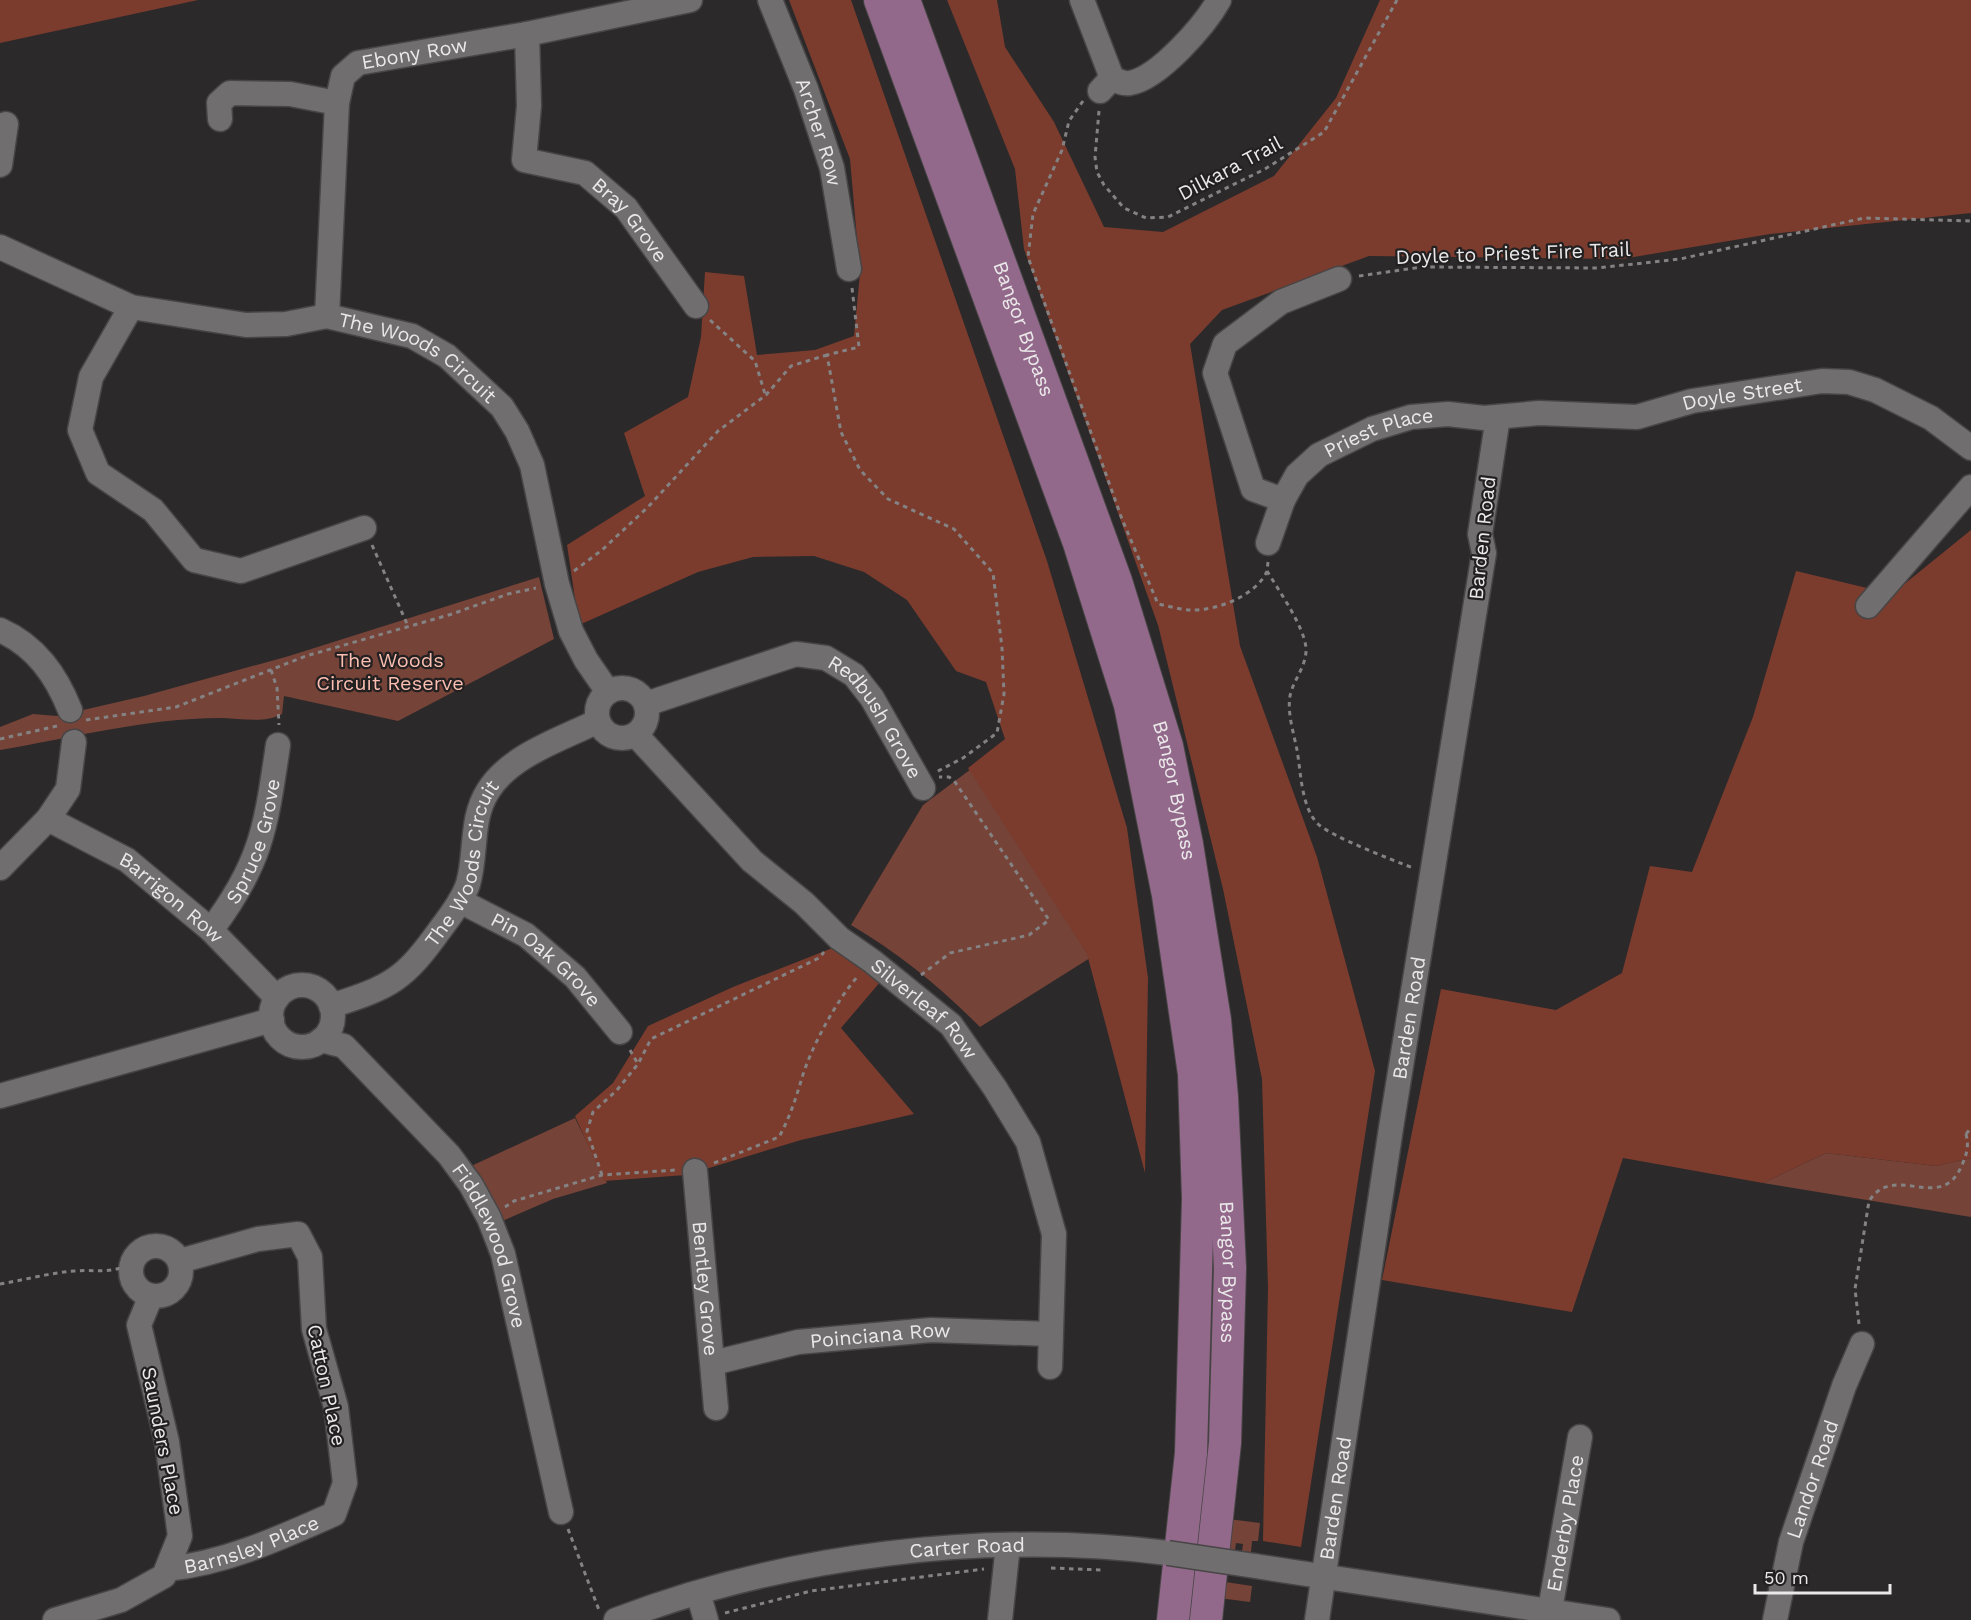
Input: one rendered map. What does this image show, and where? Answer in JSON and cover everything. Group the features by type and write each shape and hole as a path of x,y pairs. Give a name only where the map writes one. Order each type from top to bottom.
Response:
{"main road":[{"name":"Bangor Bypass","path":"880,0 1078,543 1130,705 1168,895 1194,1074 1198,1199 1191,1453 1173,1620"},
{"name":"Bangor Bypass","path":"904,0 1116,582 1167,746 1187,844 1215,1020 1222,1097 1230,1268 1225,1443 1206,1620"}],"street":[{"name":"Ebony Row","path":"327,316 337,103 343,76 358,63 527,34 690,0"},
{"name":"Archer Row","path":"770,0 806,89 832,168 849,269"},
{"path":"1082,0 1106,85 1131,83 1166,61 1194,32 1219,0"},
{"name":"Bray Grove","path":"527,34 529,106 524,160 585,173 626,208 696,306"},
{"path":"220,119 219,103 230,93 290,94 337,103"},
{"path":"0,165 6,124"},
{"name":"The Woods Circuit","path":"0,247 131,307 246,325 286,324 327,316 412,336 447,356 502,407 518,431 532,465 557,584 572,631 608,692"},
{"path":"1283,501 1253,489 1215,373 1225,344 1281,302 1339,279"},
{"path":"131,307 91,377 80,430 98,473 153,510 194,560 241,571 364,528"},
{"name":"Doyle Street","path":"1498,417 1522,413 1637,417 1692,401 1836,380 1862,385 1922,414 1971,448"},
{"name":"Priest Place","path":"1268,543 1283,501 1297,475 1319,455 1372,429 1392,422 1429,415 1498,417"},
{"name":"Barden Road","path":"1317,1620 1391,1128 1484,554 1480,534 1498,417"},
{"path":"1868,606 1971,488"},
{"path":"0,630 28,647 49,668 72,724 68,789 48,819 0,868"},
{"name":"Redbush Grove","path":"646,704 796,654 826,658 854,675 872,698 921,784"},
{"path":"620,688 633,690 646,704 646,721 636,735 624,739 611,736 598,721 598,705 608,692 620,688"},
{"name":"The Woods Circuit","path":"331,1006 384,987 405,974 419,959 460,901 468,884 478,814 488,791 502,774 522,759 598,721"},
{"name":"Silverleaf Row","path":"636,735 752,861 804,903 839,938 906,987 951,1025 1028,1142 1054,1234 1050,1367"},
{"name":"Spruce Grove","path":"211,930 234,900 253,865 266,827 278,745"},
{"name":"Barrigon Row","path":"48,819 127,860 211,930 274,1009"},
{"name":"Pin Oak Grove","path":"460,901 526,935 575,977 620,1032"},
{"path":"0,1096 274,1009 292,987 311,986 327,997 331,1006 332,1025 321,1041 304,1047 286,1043 279,1037 274,1009"},
{"name":"Fiddlewood Grove","path":"321,1041 344,1046 449,1155 480,1200 503,1254 561,1512"},
{"name":"Bentley Grove","path":"695,1171 716,1408"},
{"name":"Catton Place","path":"180,1261 258,1239 298,1234 310,1257 314,1329 336,1407 345,1483 334,1514"},
{"path":"151,1246 168,1249 180,1261 181,1277 173,1290 166,1295 151,1296 136,1287 131,1271 132,1263 137,1255 151,1246"},
{"name":"Saunders Place","path":"151,1296 139,1325 168,1442 180,1536 167,1569"},
{"name":"Poinciana Row","path":"713,1363 798,1342 931,1330 1050,1334"},
{"name":"Landor Road","path":"1775,1620 1794,1531 1844,1386 1862,1344"},
{"name":"Enderby Place","path":"1550,1610 1580,1437"},
{"name":"Barnsley Place","path":"167,1569 197,1566 274,1541 334,1514"},
{"name":"Carter Road","path":"616,1620 698,1593 853,1559 1007,1556 1117,1548 1168,1553 1608,1620"},
{"path":"1000,1620 1007,1556"},
{"path":"55,1620 121,1600 164,1576 167,1569"},
{"path":"698,1593 706,1619"}],"path":[{"name":"Dilkara Trail","path":"1106,85 1095,157 1097,171 1104,184 1124,208 1146,218 1168,217 1265,169 1324,132 1397,0"},
{"path":"1106,85 1081,102 1069,121 1062,150 1033,214 1028,256 1043,302 1122,519 1158,604 1191,610 1221,605 1249,591 1263,582 1268,571 1268,543"},
{"name":"Doyle to Priest Fire Trail","path":"1339,279 1422,267 1597,268 1680,259 1864,218 1971,221"},
{"path":"0,739 72,724 176,707 306,656 508,594 557,584 602,550 718,430 766,395 791,366 859,347 849,269"},
{"path":"696,306 727,338 755,361 766,395"},
{"path":"827,355 841,432 860,470 888,499 954,529 993,573 1002,648 1004,694 997,733 963,758 921,784"},
{"path":"364,528 388,577 408,626"},
{"path":"1268,571 1294,618 1306,649 1304,663 1290,696 1290,710 1310,808 1318,823 1331,832 1416,869"},
{"path":"271,670 280,710 278,745"},
{"path":"906,987 950,953 1029,935 1049,920 955,782 944,777 921,784"},
{"path":"602,1175 587,1131 593,1112 631,1073 651,1040 819,958 839,938"},
{"path":"489,1218 514,1201 602,1175 665,1169 695,1171 779,1137 797,1098 810,1059 834,1007 872,961"},
{"path":"1966,1134 1971,1128"},
{"path":"1966,1134 1971,1137"},
{"path":"1862,1344 1855,1289 1869,1202 1876,1191 1884,1186 1908,1185 1929,1190 1949,1183 1957,1176 1969,1148 1966,1134"},
{"path":"0,1284 72,1271 105,1273 132,1263"},
{"path":"561,1512 602,1620"},
{"path":"706,1619 811,1591 1007,1556"},
{"path":"1046,1568 1105,1570"}],"green space":[{"name":"The Woods Circuit Reserve","path":"539,577 554,639 398,721 284,696 282,714 268,719 219,718 165,721 0,750 0,727 33,714 57,716 144,696 289,656"},
{"path":"971,769 1090,958 980,1027 919,972 851,925 923,805"},
{"path":"575,1118 607,1183 553,1199 500,1222 469,1167"},
{"path":"1826,1153 1936,1166 1971,1158 1971,1217 1763,1183"},
{"path":"1173,1512 1260,1523 1258,1541 1252,1541 1251,1552 1242,1551 1243,1544 1236,1543 1235,1550 1193,1543"},
{"path":"1166,1573 1252,1586 1250,1602 1163,1591"}],"shaded area":[{"path":"0,0 198,0 0,43"},
{"path":"789,0 851,0 1047,561 1127,828 1148,978 1145,1173 1087,954 968,768 1005,739 986,682 956,671 907,600 864,572 814,556 753,557 698,572 579,625 567,545 645,496 624,433 688,397 701,337 705,272 744,276 757,355 815,350 854,336 860,273 850,159"},
{"path":"947,0 997,0 1005,47 1054,122 1104,227 1163,232 1274,176 1336,98 1380,0 1971,0 1971,213 1770,234 1622,259 1369,256 1222,310 1190,344 1240,646 1317,857 1375,1071 1301,1547 1263,1541 1268,1288 1262,1079 1223,889 1158,625 1024,249 1015,169"},
{"path":"1971,530 1971,1158 1936,1166 1826,1153 1763,1183 1623,1158 1572,1312 1382,1280 1441,989 1556,1010 1622,973 1650,866 1692,872 1753,717 1796,571 1892,594"},
{"path":"835,947 881,981 841,1028 914,1114 801,1140 686,1175 604,1181 575,1116 613,1083 648,1026 733,987"}]}
